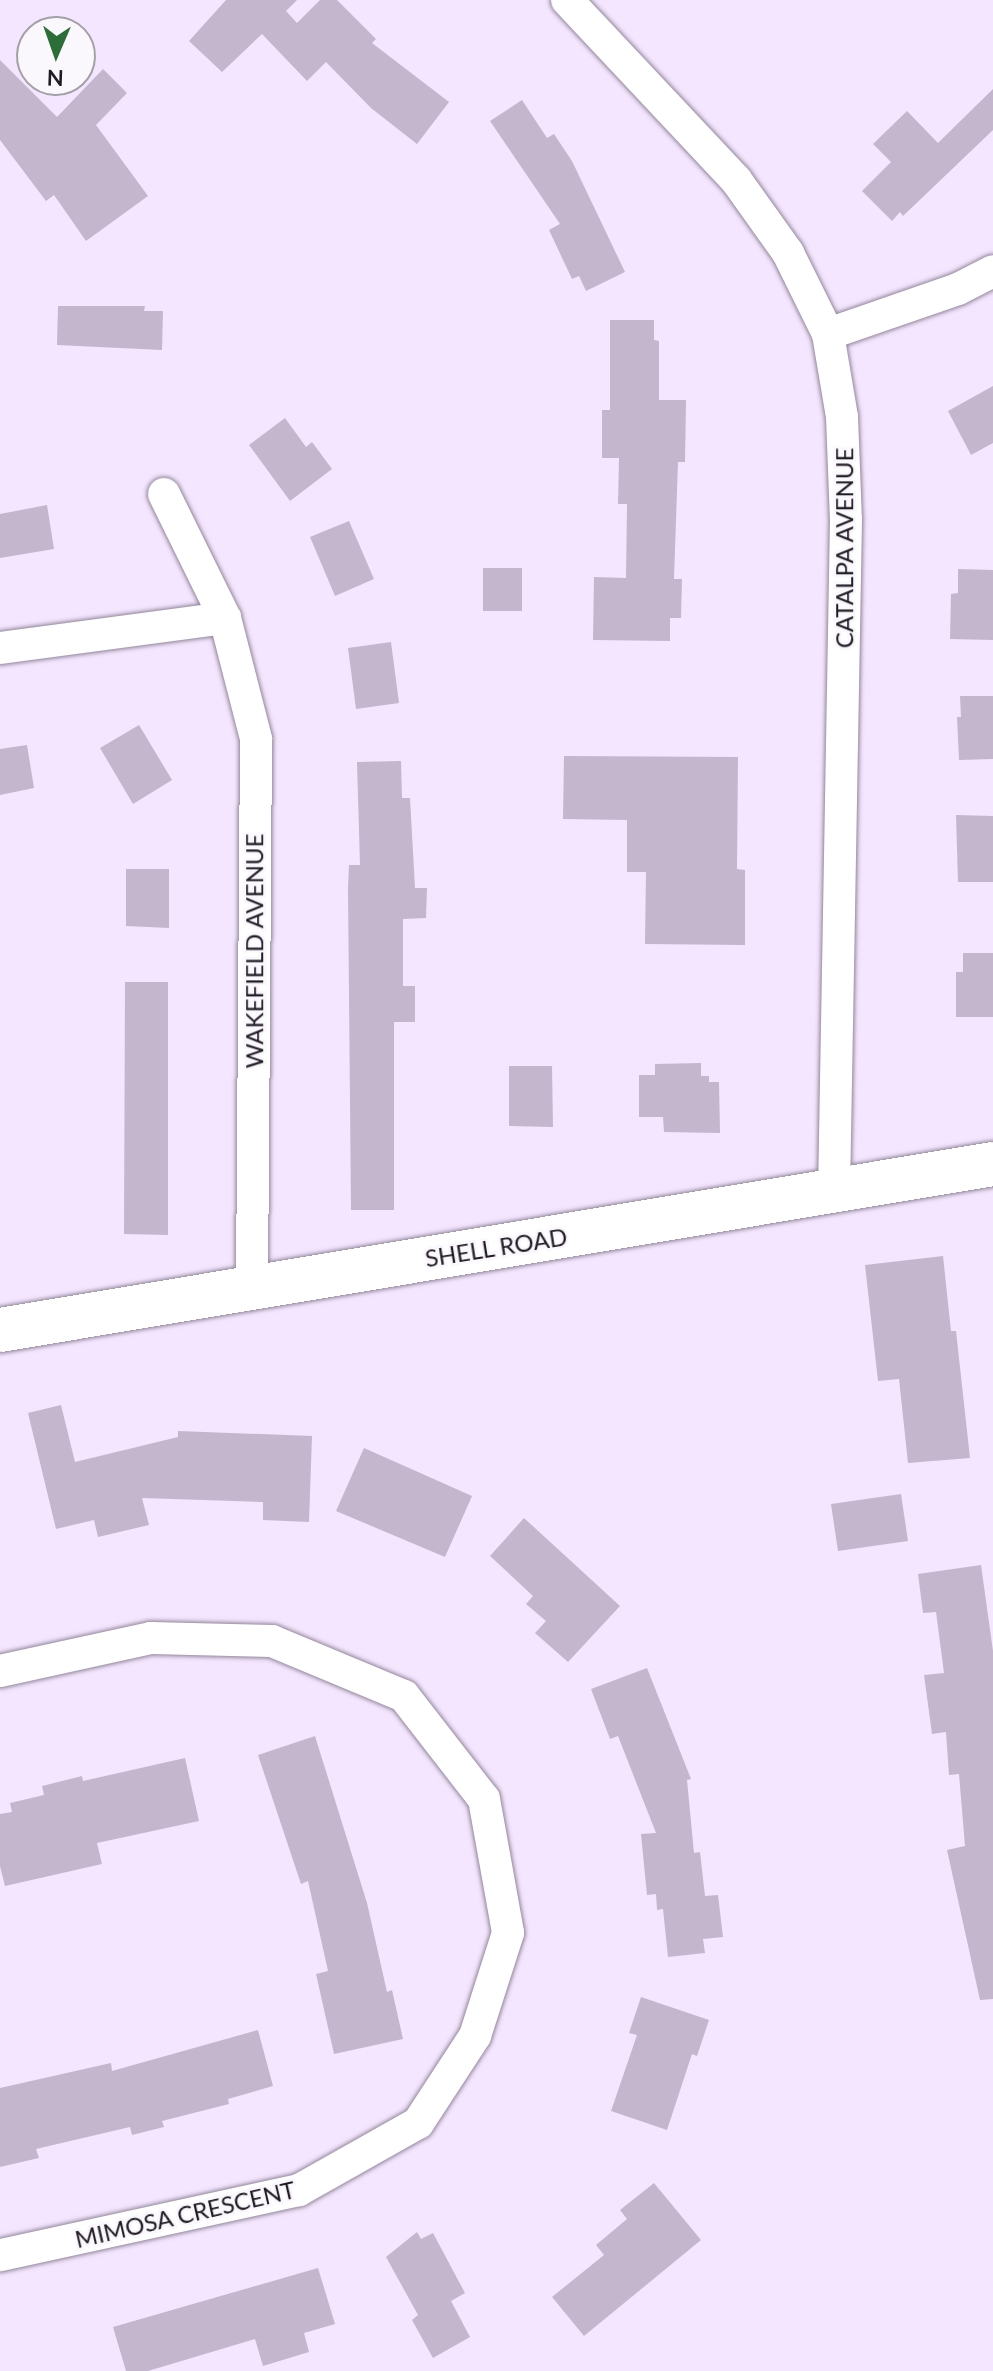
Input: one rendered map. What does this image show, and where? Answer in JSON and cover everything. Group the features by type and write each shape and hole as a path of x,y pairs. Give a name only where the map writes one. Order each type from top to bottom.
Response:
{"street":[{"name":"CATALPA AVENUE","path":"567,0 736,180 788,253 828,334 842,417 846,519 834,1191"},
{"path":"828,334 958,289 993,271"},
{"name":"WAKEFIELD AVENUE","path":"164,494 225,618 256,739 252,1287"},
{"path":"0,648 225,618"},
{"name":"SHELL ROAD","path":"0,1330 993,1164"},
{"name":"MIMOSA CRESCENT","path":"0,1671 151,1638 272,1641 404,1696 484,1799 508,1933 475,2036 418,2123 299,2190 0,2255"}],"building":[{"path":"226,0 297,0 286,11 297,23 320,0 337,0 376,39 372,43 449,102 417,144 371,108 326,62 307,81 262,34 222,72 189,41"},
{"path":"0,60 16,76 16,96 36,96 57,117 77,96 96,96 96,76 103,69 127,93 96,125 148,196 86,241 54,195 46,201 0,140"},
{"path":"993,89 993,130 903,216 900,212 892,221 862,191 891,162 873,144 907,111 938,143"},
{"path":"522,100 547,138 554,134 572,161 625,272 586,291 579,276 572,279 549,230 560,224 490,121"},
{"path":"58,306 145,306 144,311 163,311 162,350 57,345"},
{"path":"610,320 654,320 654,340 659,341 659,400 686,400 685,462 678,462 674,579 682,579 681,618 670,618 670,641 593,640 594,577 626,578 627,504 618,504 619,458 602,458 602,410 610,410"},
{"path":"993,386 993,443 971,455 948,411"},
{"path":"285,418 306,447 312,442 332,469 290,501 249,445"},
{"path":"47,505 54,549 0,558 0,514"},
{"path":"349,521 374,579 335,596 310,537"},
{"path":"483,568 522,568 522,611 483,611"},
{"path":"958,569 993,570 993,640 950,639 951,594 958,593"},
{"path":"391,642 399,703 356,709 348,648"},
{"path":"960,696 993,696 993,759 959,760 957,717 961,717"},
{"path":"139,725 172,780 133,804 100,748"},
{"path":"27,745 34,788 0,795 0,749"},
{"path":"564,756 738,757 737,869 745,870 745,945 645,944 646,872 627,872 627,820 563,819"},
{"path":"401,761 402,798 410,798 415,888 427,888 426,918 403,919 403,986 415,986 415,1022 394,1022 394,1210 351,1210 348,888 349,865 360,865 357,762"},
{"path":"956,815 993,816 993,882 958,882"},
{"path":"126,869 169,869 169,928 126,926"},
{"path":"963,953 993,953 993,1017 956,1017 956,972 963,972"},
{"path":"125,982 168,982 168,1235 124,1234"},
{"path":"701,1063 701,1076 709,1076 709,1082 719,1082 720,1133 664,1132 663,1117 639,1117 639,1075 655,1075 655,1064"},
{"path":"509,1066 552,1066 553,1127 509,1126"},
{"path":"943,1256 951,1331 956,1331 970,1458 908,1463 899,1379 878,1381 865,1265"},
{"path":"61,1405 75,1462 178,1437 178,1431 312,1436 309,1522 263,1520 263,1502 142,1498 149,1525 98,1537 94,1520 56,1529 28,1413"},
{"path":"364,1448 472,1496 445,1557 336,1511"},
{"path":"901,1494 908,1541 838,1551 831,1504"},
{"path":"524,1518 620,1606 568,1662 535,1633 546,1621 526,1604 533,1596 490,1556"},
{"path":"981,1565 993,1651 993,1999 980,2000 947,1850 965,1846 959,1774 949,1775 946,1732 932,1734 924,1675 944,1673 936,1612 923,1613 918,1574"},
{"path":"647,1668 691,1779 687,1780 694,1853 700,1852 705,1896 718,1895 723,1937 703,1939 705,1953 668,1957 663,1909 657,1910 656,1894 647,1895 641,1834 656,1833 618,1736 610,1739 591,1689"},
{"path":"315,1736 367,1903 387,1992 392,1990 403,2039 334,2054 316,1974 328,1971 308,1881 301,1884 258,1755"},
{"path":"185,1758 199,1821 97,1843 102,1864 5,1886 0,1866 0,1814 12,1812 10,1803 44,1795 42,1786 82,1776 83,1781"},
{"path":"641,1997 709,2020 697,2056 692,2054 667,2130 611,2111 637,2035 629,2033"},
{"path":"258,2030 273,2086 228,2099 229,2104 162,2121 164,2127 132,2135 130,2127 36,2149 39,2158 0,2167 0,2088 111,2063 112,2071"},
{"path":"654,2183 701,2240 584,2336 552,2297 604,2255 596,2245 627,2219 620,2210"},
{"path":"417,2232 421,2239 433,2233 465,2293 451,2301 470,2337 433,2358 412,2320 418,2315 386,2257"},
{"path":"318,2268 335,2324 304,2333 309,2352 263,2366 255,2339 148,2371 126,2371 113,2327"}]}
